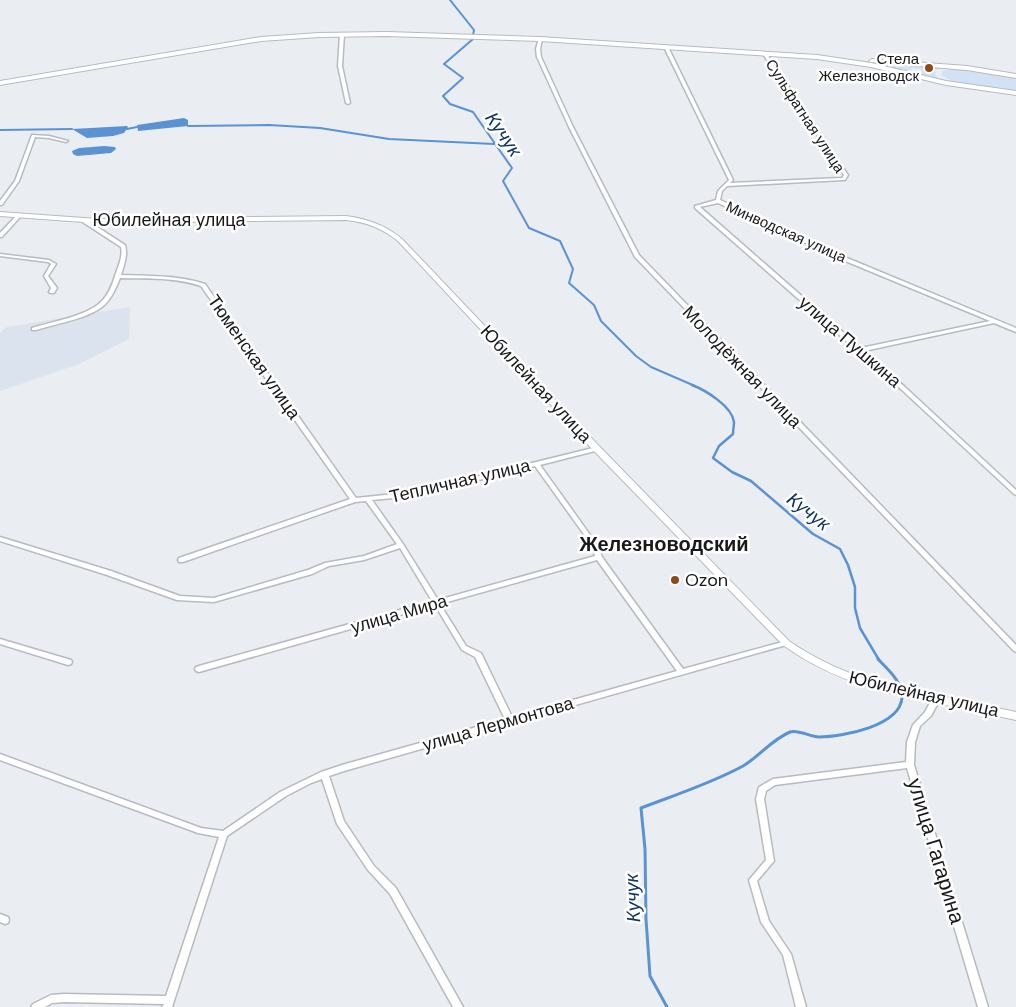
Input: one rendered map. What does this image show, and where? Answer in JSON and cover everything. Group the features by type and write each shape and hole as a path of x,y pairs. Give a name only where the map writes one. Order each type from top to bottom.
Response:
{"main road":[{"path":"0,83 236,42 342,34 540,39 817,57"},
{"path":"961,85 946,81 939,73 952,68 967,68"},
{"name":"Юбилейная улица","path":"880,688 913,693"}],"street":[{"path":"342,34 340,66 348,103"},
{"name":"Молодёжная улица","path":"540,39 539,57 571,126 637,256 1016,649"},
{"name":"Минводская улица","path":"666,47 731,180 720,191 718,201 845,259 1016,330"},
{"name":"Сульфатная улица","path":"727,184 843,179 846,175 765,54"},
{"path":"817,57 967,68 1016,76"},
{"path":"817,57 871,65 1016,95"},
{"path":"0,204 17,181 33,136 66,141"},
{"name":"улица Пушкина","path":"718,201 697,208 860,350 1016,493"},
{"name":"Юбилейная улица","path":"0,214 83,220 346,218 361,219 382,226 400,240 786,644 819,666 880,688"},
{"path":"0,236 19,216"},
{"path":"34,329 90,312 100,307 106,300 118,276 125,252 123,246 83,220"},
{"path":"0,255 50,261 54,264 46,276 54,288 52,292"},
{"name":"Тюменская улица","path":"118,276 194,281 203,285 354,500"},
{"path":"860,350 993,322"},
{"name":"Тепличная улица","path":"180,560 354,500 414,494 598,449"},
{"path":"536,464 596,547 600,557 681,672"},
{"path":"369,500 401,545 464,648 478,655 510,721"},
{"path":"0,540 109,573 179,598 214,600 310,572 320,566 338,561 360,559 401,545"},
{"name":"улица Мира","path":"199,669 600,557"},
{"path":"0,641 68,662"},
{"name":"улица Лермонтова","path":"224,834 284,794 324,774 786,644"},
{"name":"Юбилейная улица","path":"913,693 1016,716"},
{"name":"улица Гагарина","path":"936,699 914,734 911,742 910,765 983,1007"},
{"path":"0,757 201,831 224,834 168,1004 64,998 51,999 36,1007"},
{"path":"801,1007 787,954 765,922 753,880 770,861 760,799 762,789 773,782 910,765"},
{"path":"324,774 340,822 371,868 393,890 458,1007"}],"shaded area":[{"path":"870,63 946,67 936,70 925,67 926,70 911,68 912,70 935,71 936,76 940,80"},
{"path":"953,69 1016,78 1016,92 952,81 941,75 943,71"},
{"path":"130,307 129,339 79,364 0,391 0,333 7,327"}],"water":[{"path":"184,118 188,120 188,126 138,131 137,125"},
{"path":"127,126 124,133 87,138 72,129"},
{"path":"115,147 116,149 111,153 77,156 72,151 79,148"}],"waterway":[{"name":"Кучук","path":"450,0 474,30 473,35"},
{"name":"Кучук","path":"473,39 444,64 463,78 443,96 450,104 473,112 512,168 503,181 529,228 560,241 573,269 569,283 594,305 601,321 636,356 651,367 695,386"},
{"path":"188,126 269,125 320,128 389,139 494,144"},
{"path":"127,129 137,127"},
{"path":"0,130 72,129"},
{"name":"Кучук","path":"692,385 723,405 732,416 734,422 733,434 719,446 713,458 732,472 751,481 813,534 840,549 848,565 855,587 855,608 860,628 879,660"},
{"name":"Кучук","path":"667,1007 650,976 646,919 645,849 641,808 693,789 743,766 777,739 790,732 793,731 815,737 842,735 869,728 881,722 892,715 899,707 902,697 897,681 878,659"}],"place":[{"name":"Стела Железноводск","path":"929,68"},
{"name":"Ozon","path":"675,580"}],"district":[{"name":"Железноводский","path":"664,544"}]}
